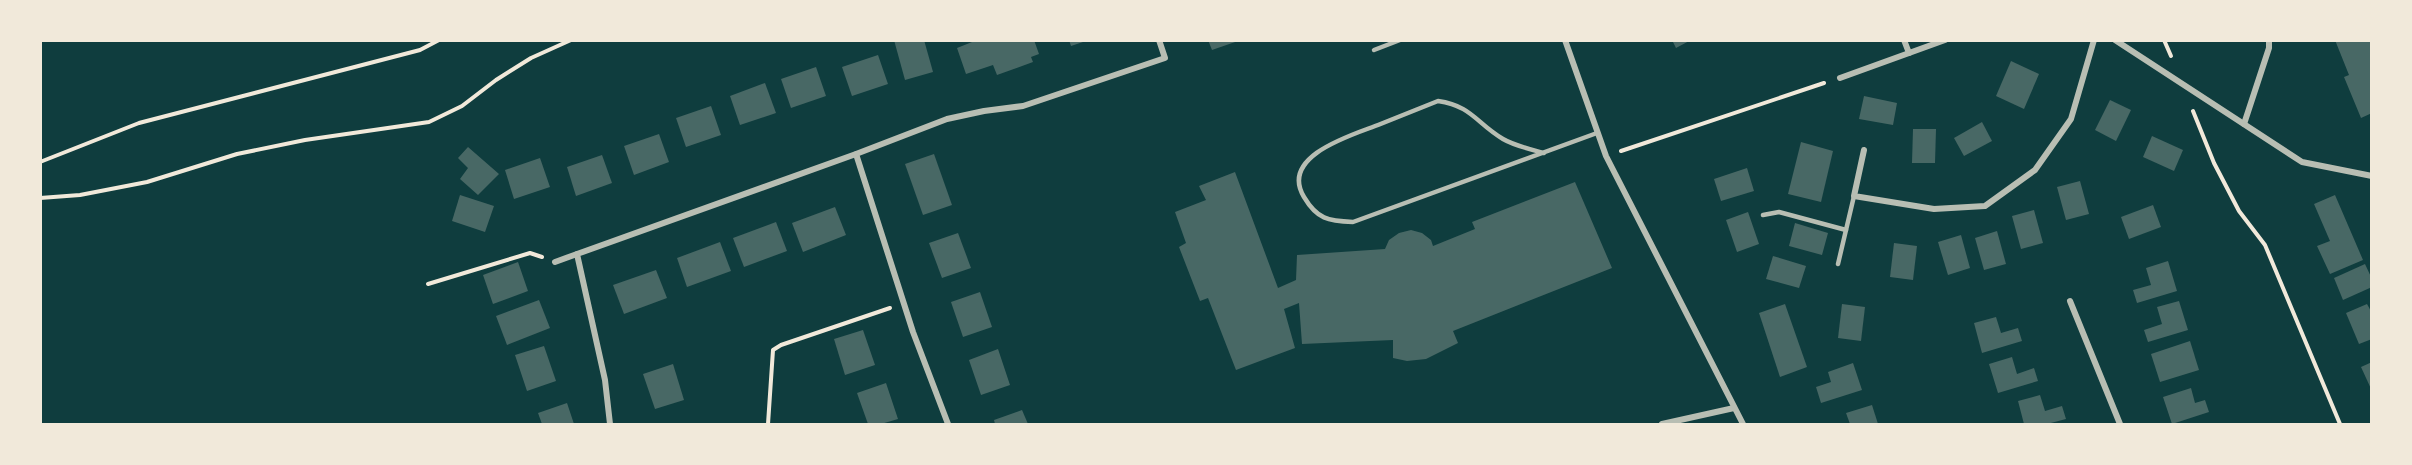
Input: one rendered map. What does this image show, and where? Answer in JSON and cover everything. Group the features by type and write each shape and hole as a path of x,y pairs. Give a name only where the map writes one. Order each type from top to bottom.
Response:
{"street":[{"path":"555,262 947,119 1023,106 1165,58 1159,40"},
{"path":"1565,40 1606,156 1743,424"},
{"path":"1904,40 1909,53"},
{"path":"1840,78 1945,40"},
{"path":"1864,150 1854,196 1934,209 1985,206 2035,170 2072,118 2094,40"},
{"path":"2115,40 2302,162 2372,176"},
{"path":"2244,124 2269,48 2269,40"},
{"path":"856,154 904,303 948,424"},
{"path":"577,254 605,380 610,424"},
{"path":"2070,301 2120,424"},
{"path":"1662,424 1734,408"}],"lane":[{"path":"1374,50 1400,40"},
{"path":"1544,153 1503,139 1471,112 1455,104 1438,101 1328,144 1308,160 1300,174 1300,192 1310,208 1328,221 1353,222 1544,153 1598,133"},
{"path":"1838,264 1854,196"},
{"path":"1763,215 1779,212 1846,230"}],"path":[{"path":"40,162 139,123 420,50 439,40"},
{"path":"40,198 80,195 147,182 237,154 305,140 429,122 462,106 496,80 531,58 571,40"},
{"path":"1606,156 1840,78"},
{"path":"2183,85 2214,163 2239,211 2265,245 2340,424"},
{"path":"428,284 530,253 555,262"},
{"path":"768,424 773,350 781,345 904,303"}],"building":[{"path":"894,40 924,40 933,72 905,80"},
{"path":"977,40 1034,40 1039,54 1031,57 1033,62 997,75 993,65 966,74 957,48"},
{"path":"1069,40 1086,40 1086,41 1071,46"},
{"path":"1208,40 1238,40 1238,41 1212,50"},
{"path":"1672,40 1691,40 1676,48"},
{"path":"2335,40 2372,40 2372,113 2361,118 2344,77 2349,75"},
{"path":"878,55 888,84 852,96 842,67"},
{"path":"2011,61 2039,74 2024,109 1996,96"},
{"path":"816,67 826,96 791,108 781,79"},
{"path":"765,83 776,113 740,125 730,96"},
{"path":"1864,96 1897,103 1893,125 1859,119"},
{"path":"2110,100 2131,110 2116,141 2095,130"},
{"path":"711,106 721,135 686,147 676,118"},
{"path":"1982,122 1992,141 1964,156 1954,138"},
{"path":"1913,129 1936,129 1935,163 1912,163"},
{"path":"659,134 669,162 634,175 624,146"},
{"path":"2152,136 2183,150 2174,171 2143,157"},
{"path":"1801,142 1833,151 1821,202 1788,194"},
{"path":"468,147 499,174 478,195 460,179 468,168 458,158"},
{"path":"934,154 952,205 923,215 905,164"},
{"path":"602,155 612,183 576,196 567,167"},
{"path":"540,158 550,187 514,199 505,170"},
{"path":"1747,168 1754,191 1721,201 1714,179"},
{"path":"1235,172 1278,288 1296,280 1297,255 1385,249 1389,240 1399,233 1411,230 1422,233 1431,240 1433,246 1475,229 1472,222 1575,182 1612,268 1453,331 1458,343 1426,359 1407,361 1393,358 1393,340 1302,344 1299,303 1284,309 1295,348 1236,370 1208,298 1200,301 1179,247 1186,243 1175,212 1206,200 1199,186"},
{"path":"2080,181 2089,214 2066,220 2057,187"},
{"path":"460,195 494,206 485,232 452,221"},
{"path":"2335,195 2363,260 2330,274 2317,246 2330,241 2314,204"},
{"path":"2153,205 2161,227 2129,239 2121,217"},
{"path":"835,207 846,235 803,252 792,223"},
{"path":"2034,210 2043,243 2021,249 2012,216"},
{"path":"1748,212 1759,244 1737,252 1726,220"},
{"path":"776,222 787,251 744,267 733,238"},
{"path":"1795,223 1828,233 1822,255 1789,246"},
{"path":"1997,231 2006,264 1984,270 1975,238"},
{"path":"958,233 971,268 942,278 929,243"},
{"path":"1961,235 1970,268 1948,275 1938,242"},
{"path":"720,242 731,271 687,287 677,258"},
{"path":"1894,243 1917,246 1913,280 1890,277"},
{"path":"1773,256 1806,266 1799,288 1766,279"},
{"path":"2168,261 2177,291 2137,303 2133,290 2151,285 2146,268"},
{"path":"518,262 528,291 493,304 483,275"},
{"path":"2365,264 2372,279 2372,287 2343,300 2334,278"},
{"path":"656,270 667,298 624,314 613,285"},
{"path":"980,292 992,327 963,337 951,302"},
{"path":"539,300 550,328 507,345 496,316"},
{"path":"2179,301 2188,330 2148,342 2144,330 2162,324 2157,307"},
{"path":"1785,304 1807,367 1780,377 1759,313"},
{"path":"1842,304 1865,307 1861,341 1838,338"},
{"path":"2367,304 2372,313 2372,339 2359,344 2346,313"},
{"path":"1996,317 2001,333 2018,328 2022,341 1982,353 1974,323"},
{"path":"863,330 875,365 845,375 834,339"},
{"path":"2190,341 2199,370 2160,382 2151,354"},
{"path":"544,346 556,381 527,391 515,355"},
{"path":"998,349 1010,385 981,395 969,360"},
{"path":"2012,357 2017,374 2034,368 2038,381 1998,393 1989,364"},
{"path":"2372,362 2372,391 2361,367"},
{"path":"1853,363 1862,390 1821,403 1816,387 1831,382 1828,372"},
{"path":"673,364 684,400 655,409 643,374"},
{"path":"886,383 898,419 881,424 868,424 857,393"},
{"path":"2191,388 2195,403 2205,400 2209,412 2172,424 2163,397"},
{"path":"2040,395 2045,411 2062,406 2066,419 2047,424 2024,424 2018,401"},
{"path":"567,403 574,424 542,424 538,413"},
{"path":"1872,405 1878,424 1850,424 1846,413"},
{"path":"1022,410 1028,424 995,424 994,420"}]}
